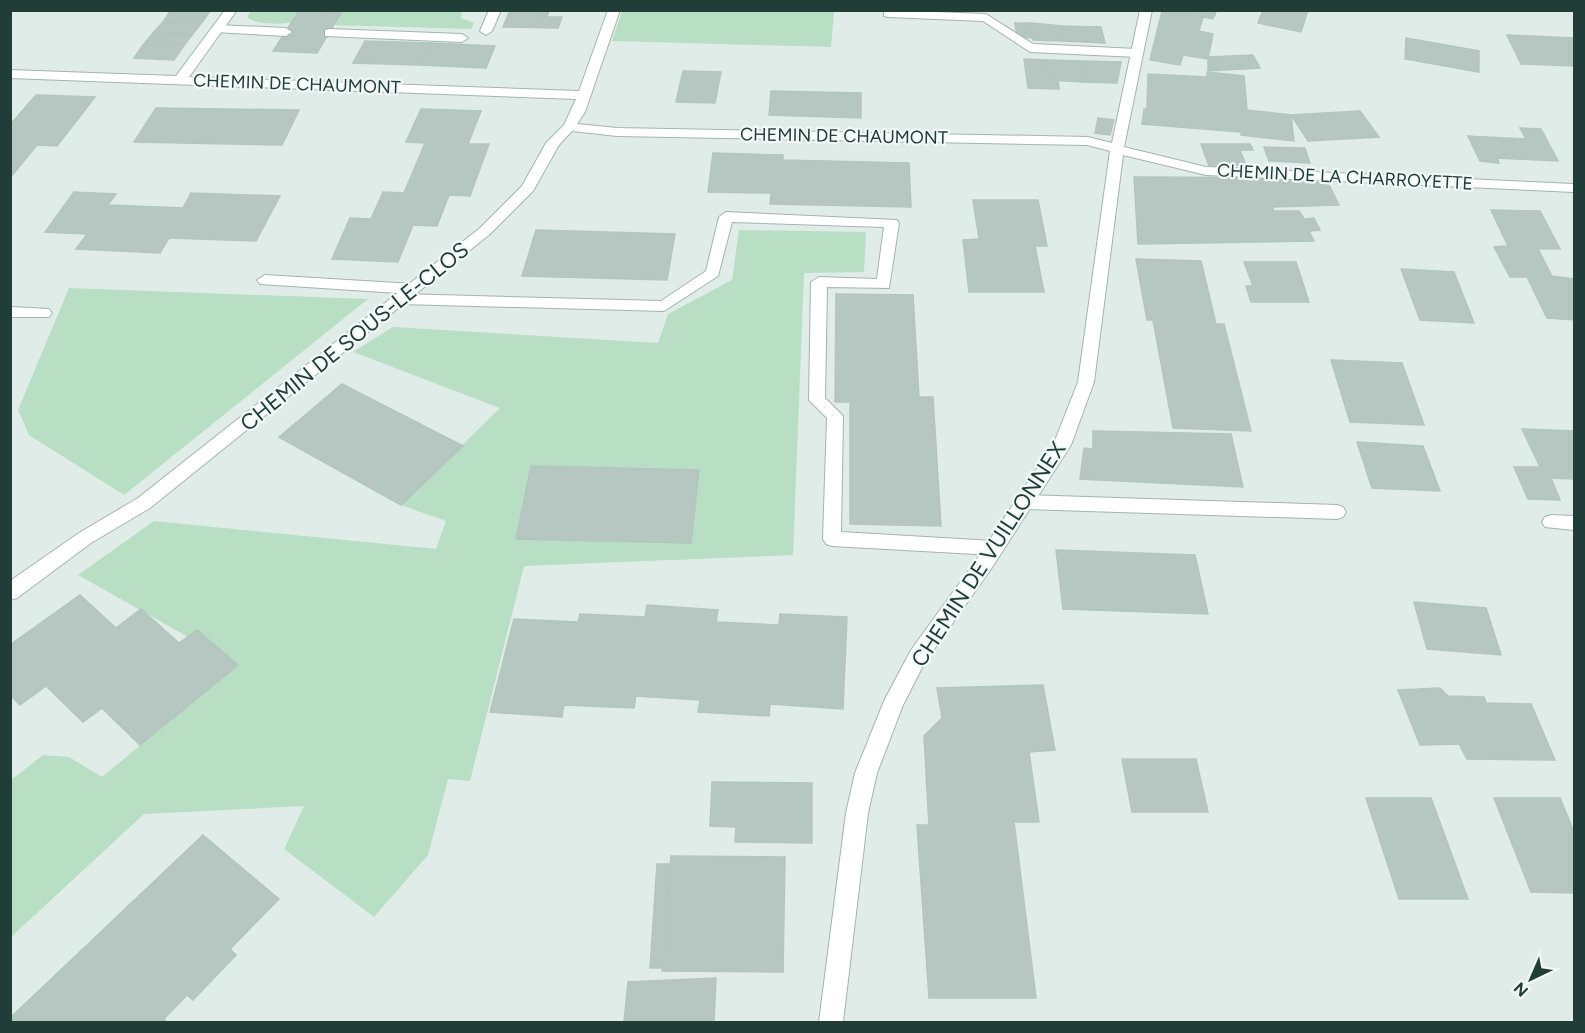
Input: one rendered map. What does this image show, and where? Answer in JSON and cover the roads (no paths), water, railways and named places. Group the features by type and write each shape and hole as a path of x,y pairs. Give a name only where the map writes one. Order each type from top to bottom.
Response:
{"street":[{"path":"180,80 231,10"},
{"path":"486,31 495,10"},
{"name":"CHEMIN DE SOUS-LE-CLOS","path":"10,592 85,538 144,503 484,231 528,188 553,142 569,127 578,112 614,10"},
{"name":"CHEMIN DE VUILLONNEX","path":"831,1023 853,833 866,773 878,738 894,701 918,656 994,548 1062,445 1086,382 1113,169 1146,10"},
{"path":"888,13 986,18 1030,48 1137,53"},
{"path":"217,29 286,32"},
{"path":"329,33 462,38"},
{"name":"CHEMIN DE CHAUMONT","path":"10,74 583,95"},
{"name":"CHEMIN DE CHAUMONT","path":"569,127 617,132 1071,140 1088,141 1118,148"},
{"name":"CHEMIN DE LA CHARROYETTE","path":"1118,148 1168,163 1206,171 1575,188"},
{"path":"265,280 407,294 664,306 713,273 726,217 892,223 884,284 819,282 818,400 835,416 832,539 994,548"},
{"path":"10,312 44,313"},
{"path":"1024,502 1338,512"},
{"path":"1551,522 1575,523"}]}
